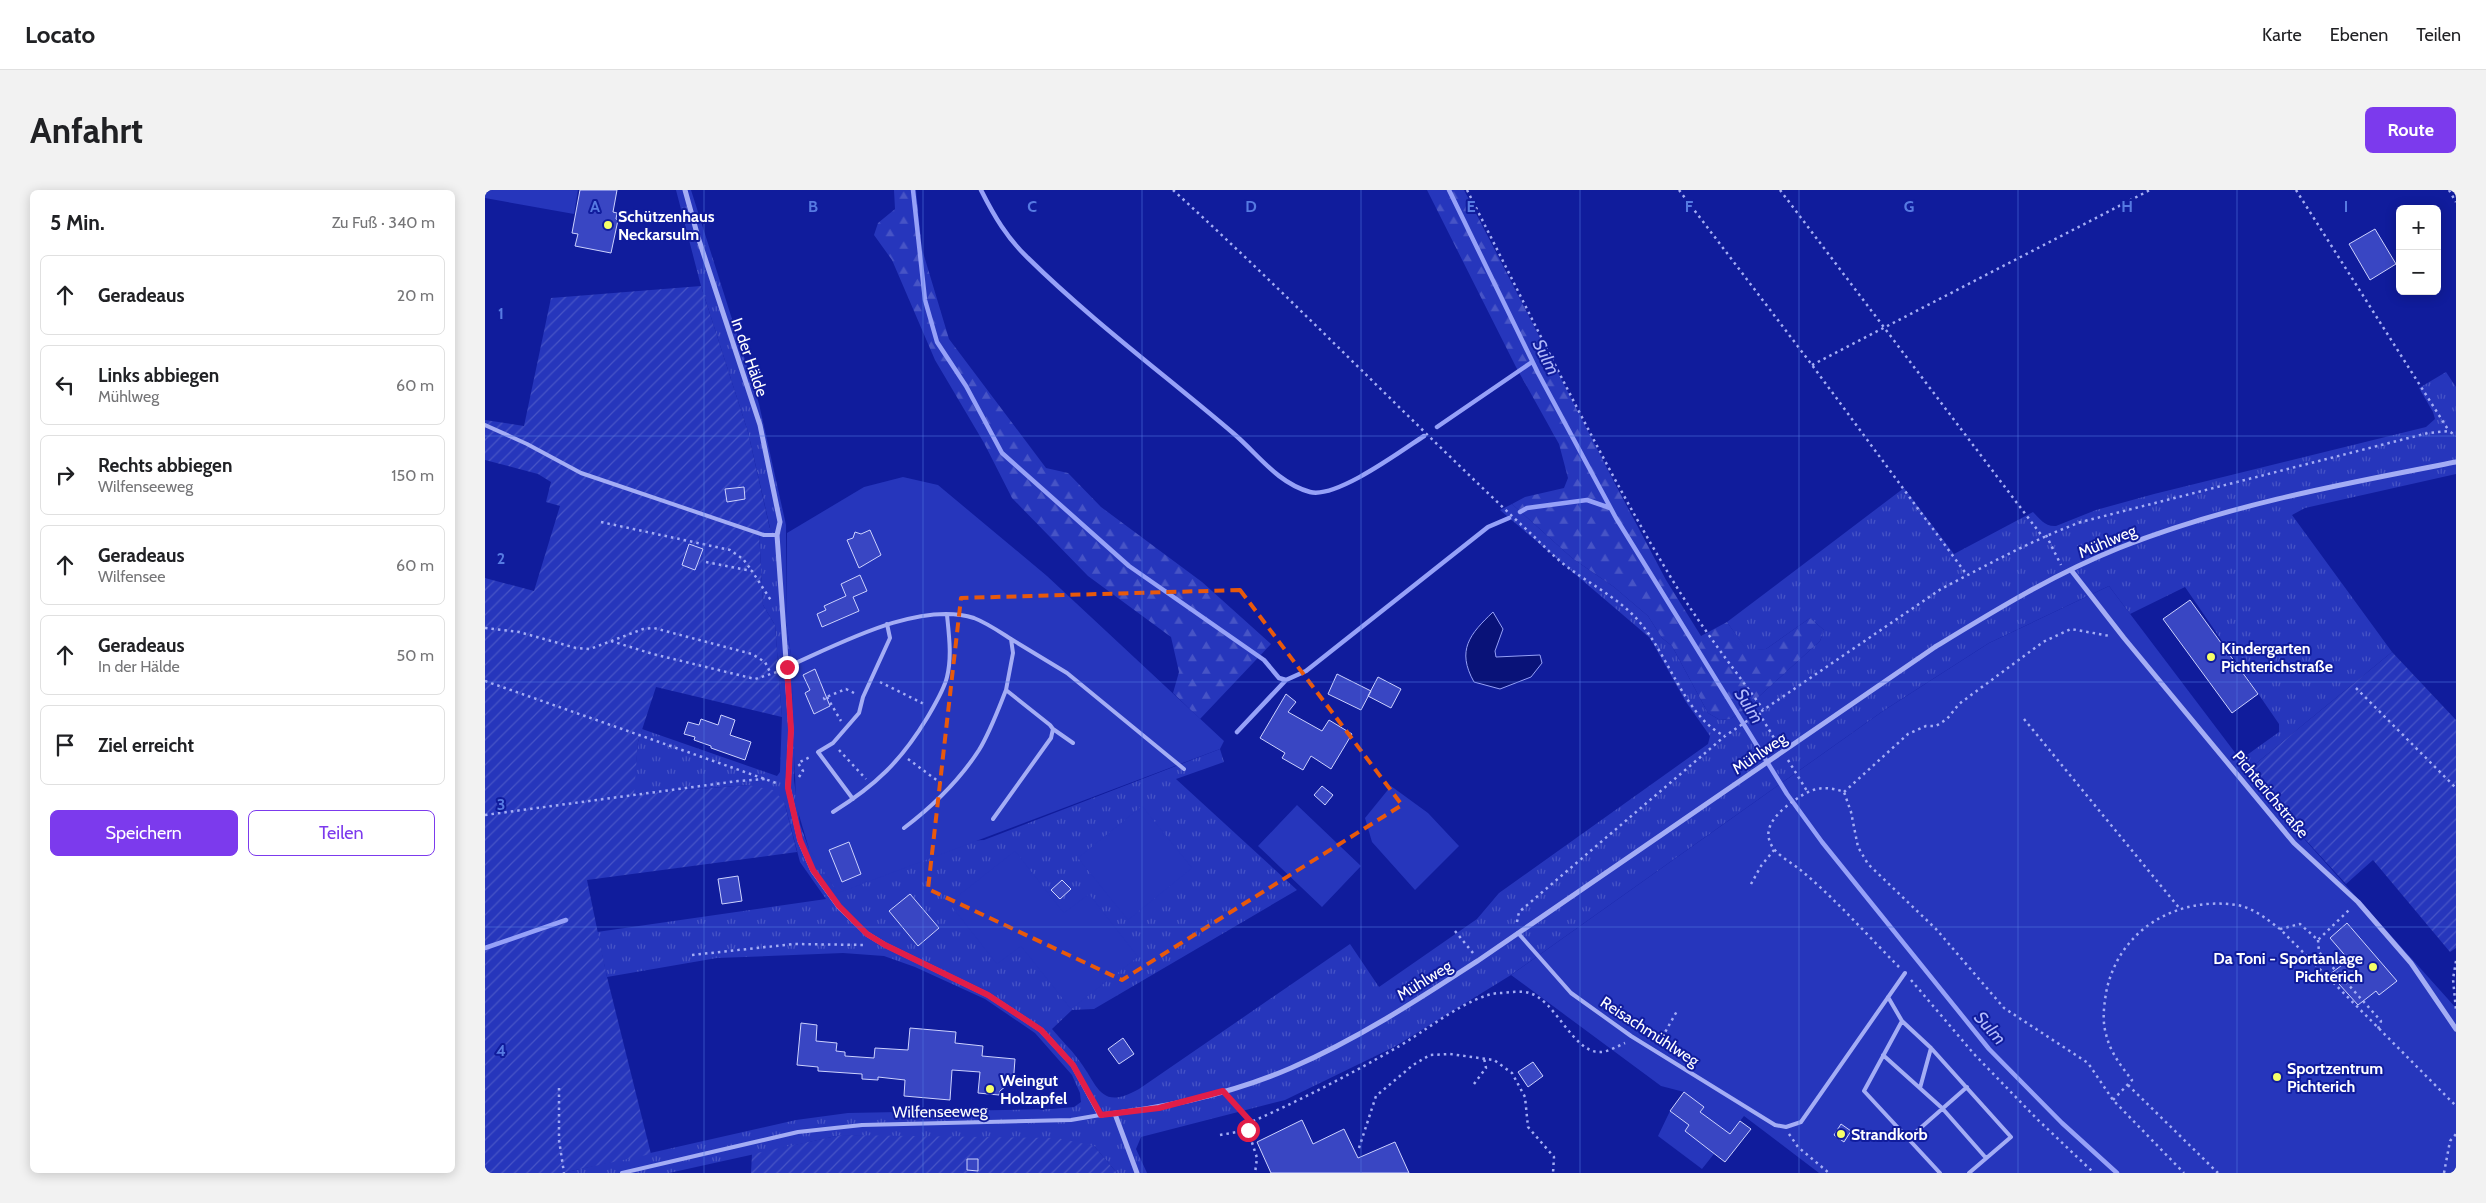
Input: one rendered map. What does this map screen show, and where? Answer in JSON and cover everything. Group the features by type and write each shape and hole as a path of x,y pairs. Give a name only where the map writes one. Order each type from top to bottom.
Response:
{"street":[{"name":"In der Hälde","path":"685,190 704,256 759,425 780,522 777,535 791,730 788,788 800,840 813,870 839,906 867,934 885,945"},
{"name":"Mühlweg","path":"1101,1115 1159,1108 1223,1091 1291,1068 1345,1041 1415,1002 1935,647 2001,606 2071,570 2118,549 2193,522 2262,502 2456,462"},
{"name":"Pichterichstraße","path":"2071,570 2124,638 2294,844 2358,902 2411,963 2456,1029"},
{"path":"885,945 988,995 1041,1030 1073,1065 1101,1115"},
{"path":"1115,1114 1137,1173"}],"lane":[{"path":"485,425 527,444 581,473 764,535 777,535"},
{"path":"787,667 887,624 915,618 947,615 974,618 1067,673 1184,769"},
{"path":"833,812 872,786 902,756 933,708 947,678 950,656 947,615"},
{"path":"853,799 818,752 833,743 859,713 863,697 890,638 887,624"},
{"path":"904,828 929,809 949,788 979,750 1006,690 1013,653 1011,639"},
{"path":"1006,690 1050,725 1053,730 1073,743"},
{"path":"993,819 1051,738 1053,730"},
{"name":"Reisachmühlweg","path":"1518,932 1571,993 1654,1051 1775,1125 1786,1127"},
{"path":"1786,1127 1801,1122 1905,973"},
{"path":"1888,997 1902,1021 1967,1086 2011,1137 1969,1173"},
{"path":"1902,1021 1864,1091 1940,1173"},
{"path":"1920,1088 1931,1048"},
{"path":"1883,1055 1942,1108 1986,1158"},
{"path":"1908,1139 1967,1086"},
{"name":"Wilfenseeweg","path":"623,1173 798,1132 862,1125 1071,1120 1101,1115"}],"path":[{"path":"1173,190 1343,352 1404,414 1466,470 1562,562 1631,612 1651,634 1693,707 1707,725 1725,736"},
{"path":"1467,190 1629,504 1670,577 1712,642 1763,710"},
{"path":"1679,190 1812,365 1967,575"},
{"path":"1780,190 2044,536 2065,573"},
{"path":"1812,365 2150,190"},
{"path":"2296,190 2449,431 2456,436"},
{"path":"2449,190 2456,202"},
{"path":"1518,932 1516,927 1519,912 1725,736 1941,589 1967,575 2044,536 2081,522 2428,433 2449,431"},
{"path":"601,522 730,550 743,559 771,600 782,612"},
{"path":"706,562 752,571"},
{"path":"485,628 519,632 575,648 590,649 643,629 654,628 752,654 765,662 771,674"},
{"path":"1844,792 1908,734 1926,726 1936,726 1947,719 1959,704 2043,642 2071,629 2124,638"},
{"path":"611,641 726,673 755,679 787,667"},
{"path":"872,678 933,708"},
{"path":"485,682 768,779 788,788"},
{"path":"2356,688 2456,788"},
{"path":"838,720 824,697 846,689"},
{"path":"1759,713 1807,791"},
{"path":"2024,719 2180,908"},
{"path":"833,743 872,786"},
{"path":"799,778 803,771 798,763 818,752"},
{"path":"902,756 949,788"},
{"path":"485,815 738,781 768,779"},
{"path":"1844,792 1829,787 1807,791 1784,808 1770,824 1768,838 1774,850 1809,877 1905,973 1974,1054 2094,1173"},
{"path":"1844,792 1851,812 1858,847 1868,864 1936,929 2004,1008 2088,1063 2113,1100 2184,1173"},
{"path":"1751,884 1761,866 1774,850"},
{"path":"2317,940 2358,902"},
{"path":"2113,1100 2132,1080 2115,1057 2103,1022 2108,984 2115,963 2127,944 2151,921 2180,908 2205,904 2239,905 2262,915 2280,929 2377,1029 2456,1106"},
{"path":"2280,929 2299,924 2317,940 2319,952 2381,1021 2377,1029"},
{"path":"1455,931 1479,960"},
{"path":"692,955 794,944 885,945"},
{"path":"2456,961 2453,979 2456,1010"},
{"path":"1254,1173 1257,1158 1248,1130 1251,1122 1329,1086 1398,1047 1479,997 1497,993 1529,992 1540,998 1589,1049 1601,1052 1625,1043 1631,1036"},
{"path":"1654,1051 1677,1011"},
{"path":"1359,1148 1376,1096 1413,1065 1431,1055 1450,1054 1484,1058 1499,1063 1512,1073 1525,1097 1528,1127 1554,1157 1553,1173"},
{"path":"1474,1084 1486,1068 1484,1058"},
{"path":"2127,1085 2218,1173"},
{"path":"559,1088 559,1140 564,1173"},
{"path":"1223,1091 1251,1122"},
{"path":"1786,1127 1791,1139 1798,1147 1829,1173"},
{"path":"1220,1135 1248,1130"},
{"path":"2444,1173 2450,1141 2456,1134"}],"highlighted area":[{"path":"1240,590 1402,805 1122,980 928,889 961,598"}],"green space":[{"path":"485,190 578,190 574,214 485,198"},
{"path":"676,190 691,190 759,404 786,525 786,622 791,655 795,754 794,780 800,824 809,849 984,840 1220,749 1224,762 1176,779 1297,890 1094,1009 1072,1010 1052,1029 1075,1055 1101,1092 1115,1098 1139,1089 1350,944 1379,987 1477,919 1499,893 1708,744 1710,736 1686,702 1650,638 1500,510 1512,504 1572,558 1614,587 1648,616 1662,638 1672,646 1708,713 1720,720 1730,719 1743,711 1820,641 1824,630 1810,618 1766,649 1747,651 1727,622 1904,488 1954,554 2033,512 2046,524 2056,526 2096,510 2154,494 2426,427 2435,419 2419,388 2446,372 2456,387 2456,474 2305,508 2292,515 2392,652 2248,770 2240,760 2279,732 2279,724 2185,587 2130,614 2109,586 1989,643 1883,711 1511,975 1394,1047 1285,1100 1141,1137 1136,1149 1147,1173 1117,1173 1094,1146 841,1135 669,1173 562,1173 796,1120 848,1113 1052,1109 1074,1107 1081,1102 1080,1093 1072,1075 1035,1033 985,999 915,967 884,956 843,953 717,958 607,977 597,932 826,899 800,862 784,801 748,785 633,794 638,742 642,729 777,776 780,772 782,717 775,625 763,605 759,531 770,528 748,432 701,286"},
{"path":"894,190 916,190 922,249 949,339 1046,468 1068,473 1101,507 1202,582 1271,644 1200,719 1173,693 1179,672 1171,637 1088,576 1012,498 984,443 935,360 892,260 874,235 878,223 895,209"},
{"path":"1427,190 1464,190 1666,580 1701,636 1727,622 1747,650 1766,649 1810,618 1824,630 1820,641 1743,711 1730,719 1720,720 1708,713 1672,646 1662,638 1648,616 1614,587 1572,558 1512,504 1525,497 1564,488 1568,478 1559,444 1516,367"},
{"path":"701,286 748,432 770,529 759,531 763,605 775,625 782,717 656,687 638,742 634,794 748,785 773,790 784,801 797,852 587,880 607,977 651,1154 562,1173 485,1173 485,578 534,591 560,506 546,502 551,482 538,474 485,460 485,420 524,426 551,298"},
{"path":"903,477 938,485 1047,576 1224,741 1220,749 838,893 809,849 796,805 791,655 786,622 787,533 864,487"},
{"path":"2109,586 2280,812 2456,1008 2456,1173 1819,1173 1744,1116 1702,1169 1658,1136 1670,1111 1684,1092 1661,1086 1511,975 1883,711 1989,643"},
{"path":"2392,652 2456,720 2456,948 2450,952 2373,860 2346,884 2280,812 2248,770"},
{"path":"1391,786 1428,813 1459,846 1415,890 1372,842 1365,818"},
{"path":"1297,805 1361,866 1322,907 1258,846"},
{"path":"1142,806 1192,868 1128,920 1078,858"},
{"path":"1015,851 1064,913 1089,894 1138,957 1071,1009 1021,946 997,964 949,903"},
{"path":"841,1135 1057,1138 1094,1146 1117,1173 751,1173 752,1154"}],"shaded area":[{"path":"1493,612 1503,629 1495,651 1496,657 1540,655 1542,663 1531,677 1500,689 1474,682 1466,661 1468,643 1472,635"}],"building":[{"path":"580,190 617,190 613,212 617,213 616,219 618,220 611,253 575,246 578,234 572,233"},
{"path":"2375,229 2396,264 2370,280 2349,244"},
{"path":"744,487 745,499 727,502 725,489"},
{"path":"870,530 881,555 859,568 847,540 853,538 855,532 861,534"},
{"path":"689,544 703,549 695,570 682,565"},
{"path":"860,575 867,591 853,597 859,611 822,627 817,614 826,610 824,606 846,596 841,584"},
{"name":"Kindergarten Pichterichstraße","path":"2190,600 2258,694 2232,713 2163,619"},
{"path":"815,669 830,706 814,714 805,693 810,690 803,675"},
{"path":"1337,674 1371,691 1361,710 1328,694"},
{"path":"1378,677 1401,689 1391,708 1368,696"},
{"path":"1286,694 1296,702 1288,712 1322,731 1329,720 1352,734 1331,769 1311,756 1303,770 1282,758 1285,753 1260,738"},
{"path":"721,715 735,720 730,735 751,742 745,760 711,748 711,746 694,740 695,737 684,734 688,722 699,725 701,719 718,725"},
{"path":"1322,786 1333,795 1325,805 1314,795"},
{"path":"849,842 861,874 842,882 829,850"},
{"path":"738,876 742,901 722,904 718,879"},
{"path":"1062,880 1071,889 1060,899 1051,890"},
{"path":"910,894 939,928 918,946 889,911"},
{"path":"2347,923 2397,981 2379,995 2376,991 2358,1005 2330,974 2349,960 2330,938"},
{"path":"801,1023 817,1025 816,1041 837,1043 836,1051 845,1052 845,1056 874,1058 875,1048 908,1050 910,1028 956,1032 955,1043 983,1046 982,1056 1015,1059 1013,1086 1007,1085 1000,1091 999,1095 978,1093 980,1072 952,1070 950,1100 904,1096 905,1080 878,1077 878,1080 862,1079 862,1074 818,1071 818,1067 797,1065"},
{"path":"1123,1038 1134,1054 1119,1064 1108,1049"},
{"path":"1533,1062 1543,1076 1528,1087 1518,1072"},
{"path":"1684,1092 1704,1107 1700,1112 1730,1134 1740,1121 1751,1129 1725,1162 1685,1131 1689,1125 1670,1111"},
{"path":"1302,1120 1313,1144 1344,1129 1358,1158 1395,1142 1409,1173 1271,1173 1257,1142"},
{"path":"1841,1124 1851,1131 1844,1142 1834,1135"},
{"path":"967,1159 978,1159 978,1171 967,1170"}],"waterway":[{"path":"913,190 925,300 937,342 966,386 1002,453 1129,566 1264,660 1279,678 1286,680"},
{"path":"981,190 1001,226 1014,243 1052,281 1077,304 1233,433 1278,475 1298,488 1310,492 1321,492 1336,488 1385,462 1424,436"},
{"name":"Sulm","path":"1449,190 1538,373 1616,518 1787,794 1822,842 1989,1049 2062,1123 2117,1173"},
{"path":"1437,427 1532,362"},
{"path":"1520,512 1527,508 1587,500 1610,508"},
{"path":"1237,732 1286,680 1306,671 1488,527 1509,518"},
{"path":"485,948 566,920"}],"place":[{"name":"Schützenhaus Neckarsulm","path":"608,225"},
{"name":"Kindergarten Pichterichstraße","path":"2211,657"},
{"name":"Da Toni - Sportanlage Pichterich","path":"2373,967"},
{"name":"Sportzentrum Pichterich","path":"2277,1077"},
{"name":"Weingut Holzapfel","path":"990,1089"},
{"name":"Strandkorb","path":"1841,1134"}],"route":[{"path":"787,667 791,730 788,788 800,840 813,870 839,906 867,934 885,945 988,995 1041,1030 1073,1065 1101,1115 1159,1108 1223,1091 1251,1122 1248,1130"}]}
